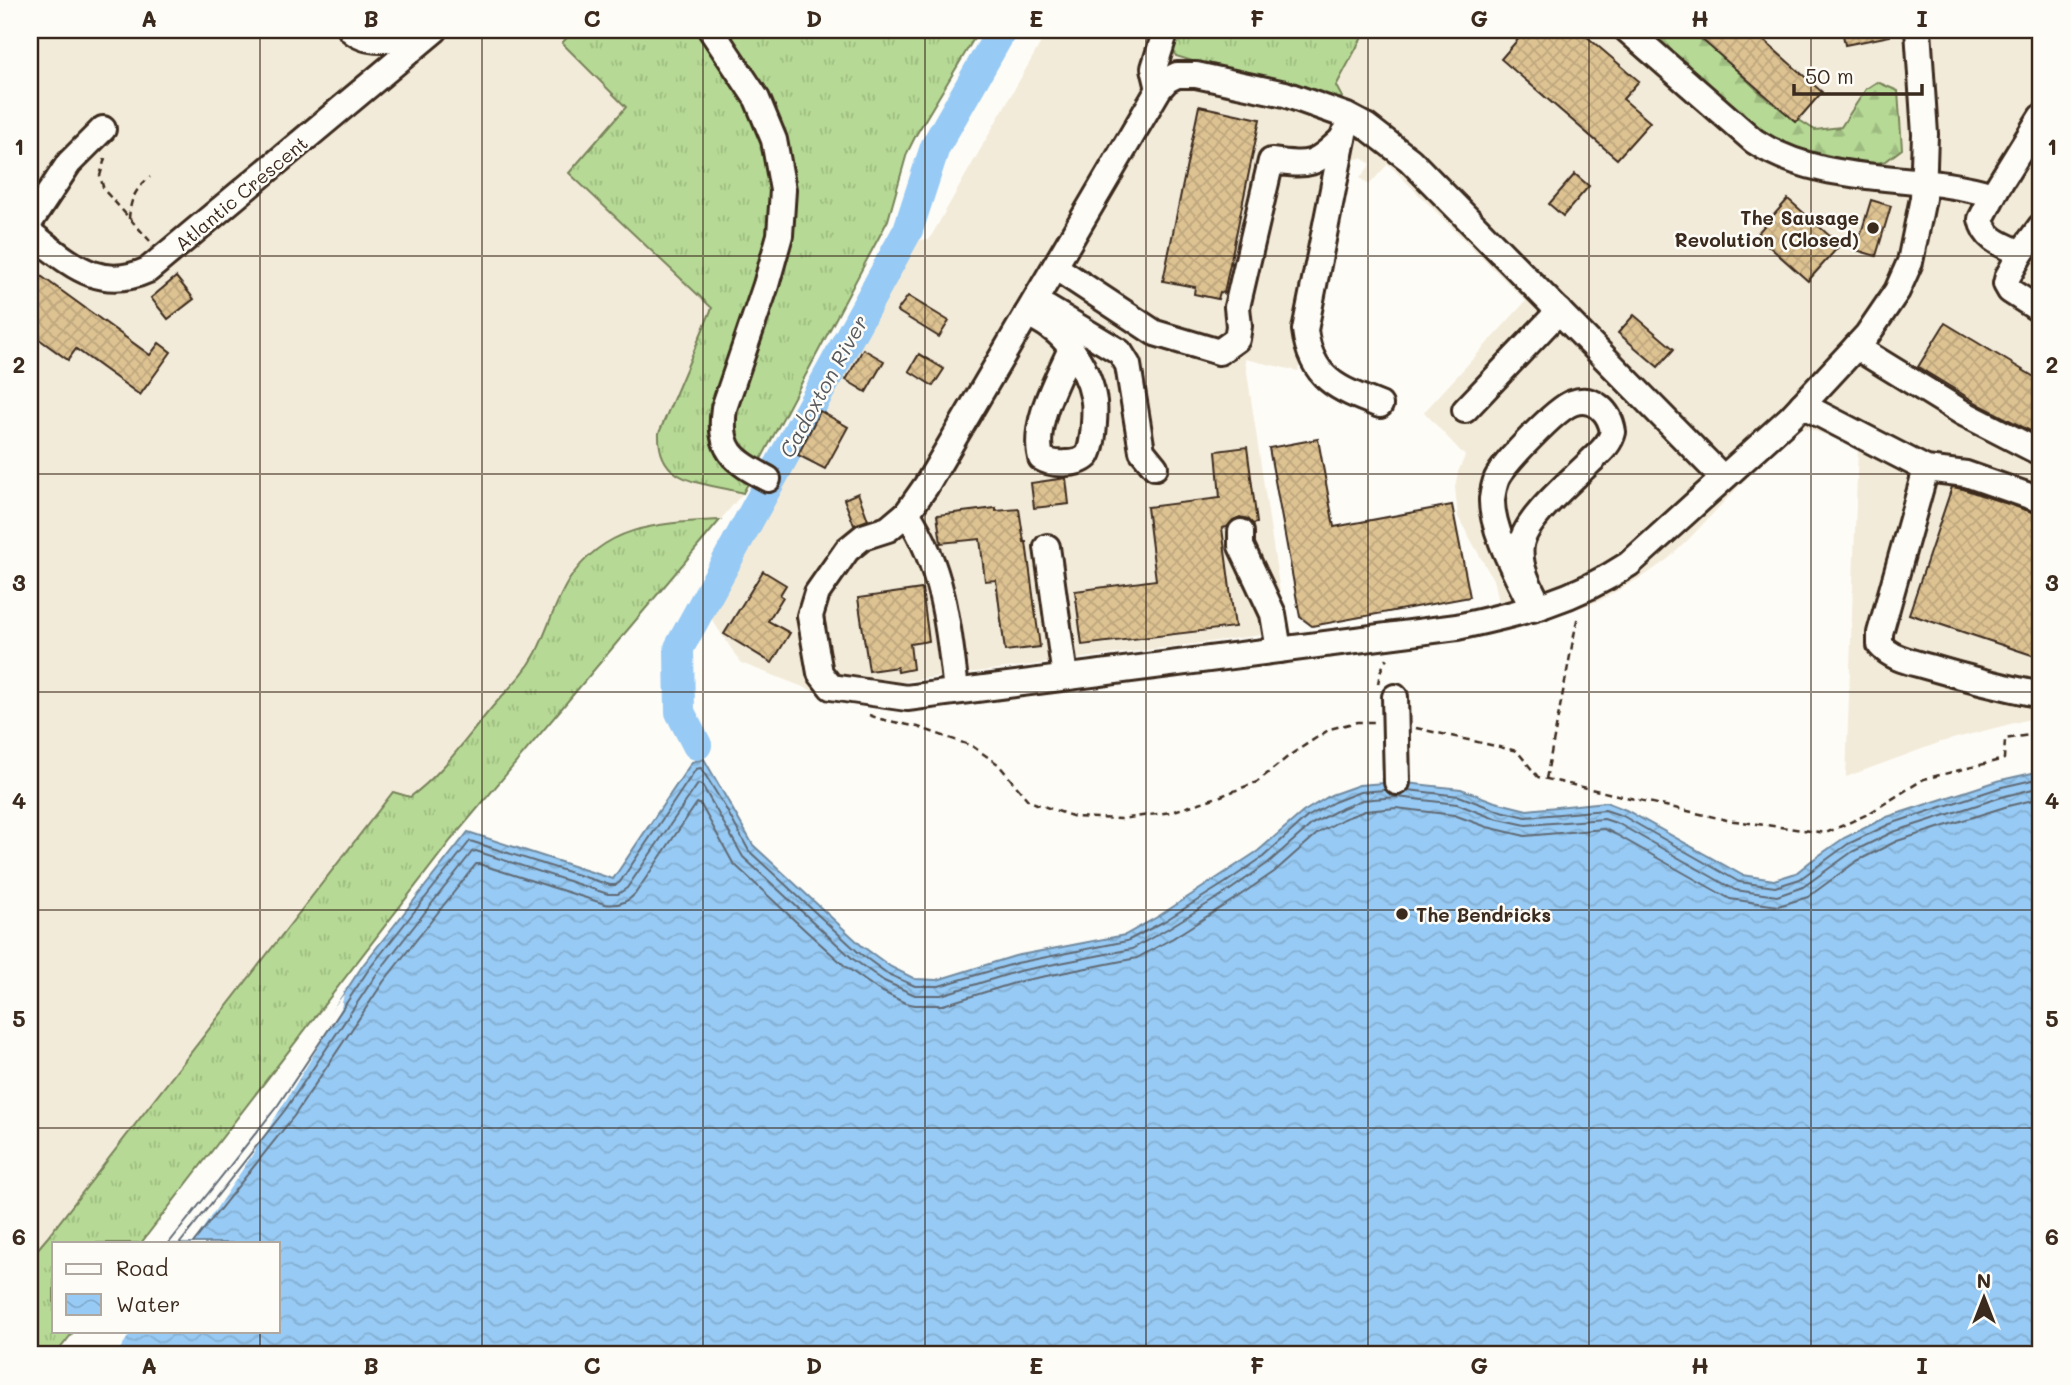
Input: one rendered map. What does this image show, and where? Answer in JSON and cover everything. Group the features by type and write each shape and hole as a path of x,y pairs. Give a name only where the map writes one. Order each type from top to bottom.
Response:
{"street":[{"path":"351,30 374,41 434,31"},
{"path":"711,30 757,99 774,140 783,190 780,235 724,408 722,426 727,448 741,465 768,479"},
{"path":"1159,89 1150,56 1166,30"},
{"path":"1627,30 1763,147 1819,168 1972,188 1993,195"},
{"path":"1723,478 1410,160 1366,126 1345,127 1284,94 1196,75 1177,75 1167,80 1159,89 926,486 907,513 888,529 863,537 847,551 817,593 810,616 820,673 831,687 907,698 1457,627 1536,608 1583,591 1629,564 1723,478 1802,405 1883,314 1904,277 1921,214 1925,123 1918,30"},
{"name":"Atlantic Crescent","path":"30,233 89,274 108,279 138,275 154,266 434,31"},
{"path":"2021,253 1994,240 1986,233 1981,219 2041,117"},
{"path":"1055,267 1155,333 1219,352 1237,340 1237,307 1271,161 1301,165 1321,158 1345,127"},
{"path":"1345,127 1305,330 1307,349 1318,371 1327,378 1346,392 1380,405"},
{"path":"30,222 69,163 107,140"},
{"path":"2041,226 2021,253 2006,284 2010,291 2041,311"},
{"path":"1031,307 1072,349"},
{"path":"1031,307 1120,352 1128,366 1142,452 1155,467"},
{"path":"1465,410 1559,311"},
{"path":"1856,346 1964,413 2041,453"},
{"path":"1578,401 1587,401 1600,406 1609,418 1614,432 1607,446 1526,531 1521,545 1522,563 1536,608 1497,529 1492,509 1494,488 1513,456 1565,407 1578,401"},
{"path":"1802,405 1926,469 1966,474 2041,500"},
{"path":"1926,469 1880,633 1880,645 1886,652 1899,658 1973,680 2041,695"},
{"path":"907,513 925,544 940,584 956,691"},
{"path":"1241,532 1241,546 1273,614 1279,650"},
{"path":"1047,547 1065,677"},
{"path":"1395,709 1397,782"}],"path":[{"path":"107,140 100,176 104,190 150,242 172,251"},
{"path":"129,219 130,204 137,187 150,177"},
{"path":"1546,779 1583,591"},
{"path":"1393,635 1391,651 1380,671 1378,687 1385,700 1395,709 1517,751 1538,777 1727,820 1826,833 1868,814 1924,779 2004,760 2005,739 2041,733"},
{"path":"862,712 880,719 918,727 972,746 998,764 1028,800 1037,804 1075,817 1121,819 1171,811 1257,782 1290,755 1330,729 1395,709"}],"shaded area":[{"path":"30,30 959,30 933,65 743,493 114,1242 52,1242 30,1342"},
{"path":"1048,30 1163,30 1158,46 1279,68 1336,86 1367,30 2041,30 2041,716 1941,742 1846,777 1858,447 1806,428 1791,431 1687,541 1647,574 1599,601 1505,632 1495,583 1458,517 1455,487 1465,456 1424,412 1526,301 1388,164 1369,185 1360,178 1371,164 1361,158 1348,160 1298,371 1245,359 1286,632 899,682 899,707 837,700 741,663 704,608 767,507 916,239 929,240"}],"green space":[{"path":"574,30 979,30 916,135 907,153 888,220 743,493 686,479 666,463 660,450 659,433 712,308 569,173 626,107 562,43"},
{"path":"1168,30 1366,30 1336,86 1342,97 1333,104 1176,56"},
{"path":"1643,30 1694,30 1769,101 1815,130 1841,127 1866,89 1877,82 1898,91 1902,149 1886,161 1862,166 1785,145 1740,117"},
{"path":"720,520 451,840 142,1242 52,1242 52,1332 73,1332 55,1355 30,1355 30,1258 393,792 410,797 422,788 452,757 526,669 536,653 564,588 583,561 599,547 617,537 636,530 676,523"}],"water":[{"path":"704,759 753,845 862,946 891,967 915,979 937,980 1015,956 1125,935 1258,851 1303,812 1331,795 1359,785 1397,782 1461,789 1527,810 1606,802 1626,810 1742,875 1774,880 1796,873 1844,838 1887,817 2001,780 2041,771 2041,1355 75,1355 92,1332 280,1332 280,1242 161,1242 273,1100 363,965 468,832 613,879 692,762"}],"pier":[{"path":"344,994 336,1018 253,1154 194,1242 157,1242 270,1098 311,1036"},
{"path":"88,1332 131,1332 116,1355 71,1355"}],"building":[{"path":"1526,30 1579,30 1639,81 1623,99 1650,122 1617,159 1501,59"},
{"path":"1691,30 1752,30 1822,92 1796,122"},
{"path":"1842,30 1889,30 1890,36 1845,45"},
{"path":"1199,106 1260,119 1224,293 1220,292 1218,299 1194,294 1195,287 1163,281"},
{"path":"1575,174 1589,186 1563,216 1549,204"},
{"path":"1788,199 1840,245 1808,281 1756,235"},
{"name":"The Sausage Revolution (Closed)","path":"1871,200 1891,206 1876,256 1856,250"},
{"path":"30,268 150,355 159,343 171,352 140,395 76,349 68,360 32,334 40,322 30,315"},
{"path":"176,277 194,299 168,319 151,298"},
{"path":"908,296 949,321 939,337 897,311"},
{"path":"1634,315 1674,349 1658,367 1618,333"},
{"path":"1945,323 2041,381 2041,430 2038,435 1982,406 1918,367"},
{"path":"863,349 884,361 866,392 846,380"},
{"path":"919,354 944,369 933,386 909,371"},
{"path":"820,411 848,427 825,469 798,455"},
{"path":"1318,439 1334,527 1452,505 1470,597 1312,626 1300,617 1269,448"},
{"path":"1247,447 1257,523 1253,524 1240,517 1222,528 1235,627 1082,645 1075,591 1156,580 1147,507 1220,498 1216,451"},
{"path":"1066,478 1069,504 1034,508 1031,483"},
{"path":"1952,487 2041,515 2041,658 1909,614"},
{"path":"858,493 868,520 854,525 844,499"},
{"path":"996,508 996,511 1019,509 1040,647 1005,651 996,580 985,581 980,539 941,543 937,515"},
{"path":"763,571 786,585 780,595 783,597 768,621 790,633 772,663 724,634"},
{"path":"922,589 929,641 910,644 913,669 898,672 897,667 869,671 858,598"}],"waterway":[{"name":"Cadoxton River","path":"697,745 680,712 679,648 908,230 935,147 1002,30"}],"place":[{"name":"The Sausage Revolution (Closed)","path":"1873,228"},
{"name":"The Bendricks","path":"1402,914"}]}
